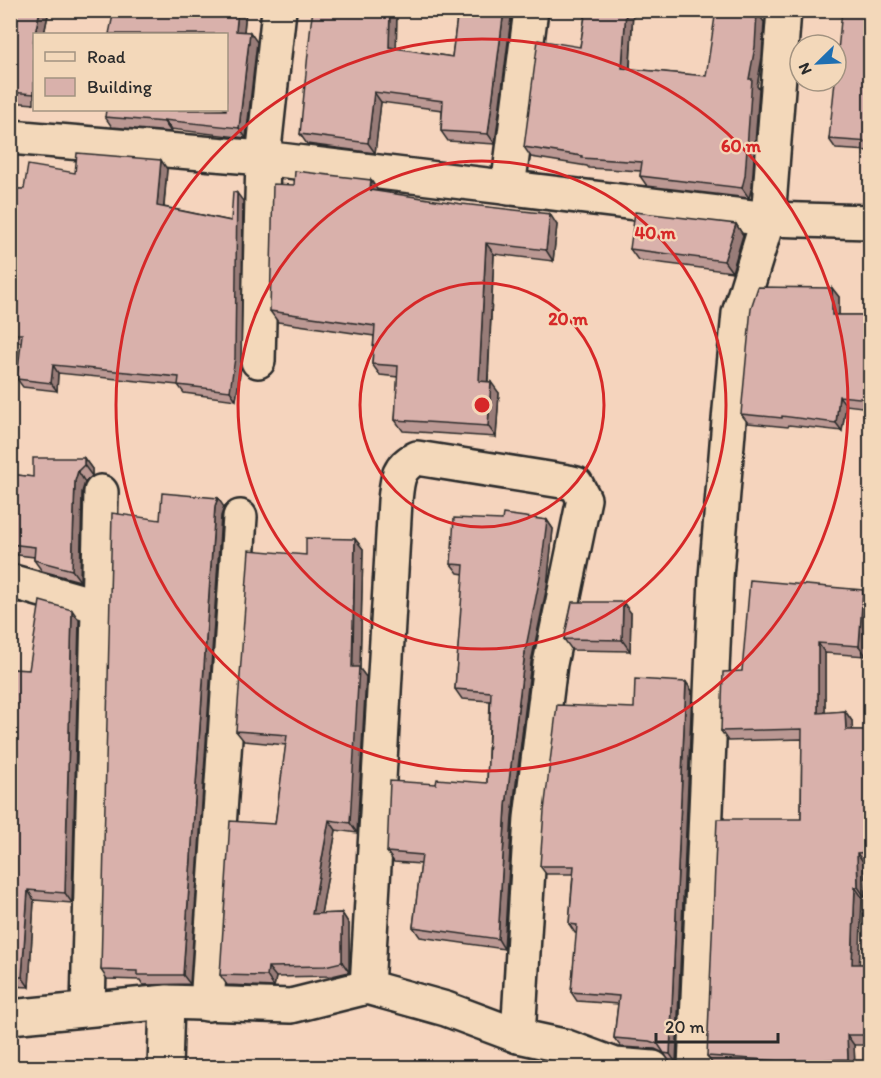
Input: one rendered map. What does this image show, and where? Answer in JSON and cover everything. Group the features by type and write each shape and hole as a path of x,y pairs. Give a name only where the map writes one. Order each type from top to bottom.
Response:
{"street":[{"path":"258,362 263,158 279,10"},
{"path":"508,188 531,10"},
{"path":"695,1068 716,577 729,420 739,313 768,219 784,10"},
{"path":"10,137 263,158 768,219 870,222"},
{"path":"367,987 395,501 401,468 417,458 576,484 584,500 550,664 531,818 518,1036"},
{"path":"88,1008 101,492"},
{"path":"207,1004 240,517"},
{"path":"10,581 98,606"},
{"path":"10,1017 167,1002 291,1006 367,987 446,1009 518,1036 564,1046 615,1065 653,1068"},
{"path":"165,1068 167,1002"}],"building":[{"path":"10,10 40,10 35,33 33,33 33,94 10,92"},
{"path":"114,10 238,10 236,31 250,32 239,128 164,120 164,122 105,117 106,111 228,111 228,33 109,33"},
{"path":"313,10 390,10 389,47 452,57 458,10 504,10 488,134 441,131 443,101 374,92 368,143 300,134"},
{"path":"586,10 626,10 622,68 706,76 716,10 757,12 755,47 749,79 752,79 745,176 742,188 640,176 642,162 582,158 582,156 524,147 538,40 580,47"},
{"path":"842,10 870,10 870,142 829,139 834,93 848,93 848,33 840,33"},
{"path":"77,153 161,160 157,206 231,221 233,192 237,193 235,358 230,391 178,385 179,377 53,365 51,383 17,379 22,334 10,334 10,189 24,189 28,165 75,173"},
{"path":"295,171 371,180 370,190 550,214 546,250 486,243 479,381 491,382 488,426 395,420 398,366 372,364 375,326 270,311 273,184 294,185"},
{"path":"635,212 736,224 724,261 630,249"},
{"path":"758,287 832,288 832,315 870,315 870,399 839,396 836,423 782,416 782,418 741,414 751,308"},
{"path":"33,458 84,458 84,465 78,471 75,481 72,570 34,560 35,547 10,544 10,474 33,477"},
{"path":"162,493 218,498 215,506 183,975 137,975 137,971 101,970 112,513 160,520"},
{"path":"503,514 547,520 540,577 525,652 506,806 498,939 413,927 422,855 387,852 390,781 436,784 437,779 487,783 491,692 455,689 464,565 451,564 454,518 502,520"},
{"path":"306,538 355,539 352,667 359,667 350,823 329,820 312,914 342,913 342,962 325,966 268,967 267,976 220,975 230,821 275,824 287,735 236,731 249,550 306,555"},
{"path":"750,580 863,590 859,646 818,643 818,713 845,711 846,730 870,730 870,852 857,853 858,887 855,887 852,964 870,964 870,1035 847,1035 848,1059 781,1061 707,1056 717,819 801,819 802,729 721,731 723,672 742,671"},
{"path":"40,601 72,610 65,893 28,890 22,977 10,977 10,669 29,670"},
{"path":"572,602 623,602 622,640 564,639"},
{"path":"635,679 686,682 670,1054 664,1053 658,1044 649,1041 614,1038 619,996 571,992 577,925 569,924 574,866 540,866 557,705 634,708"},
{"path":"35,1063 35,1068 10,1068 10,1064"}]}
